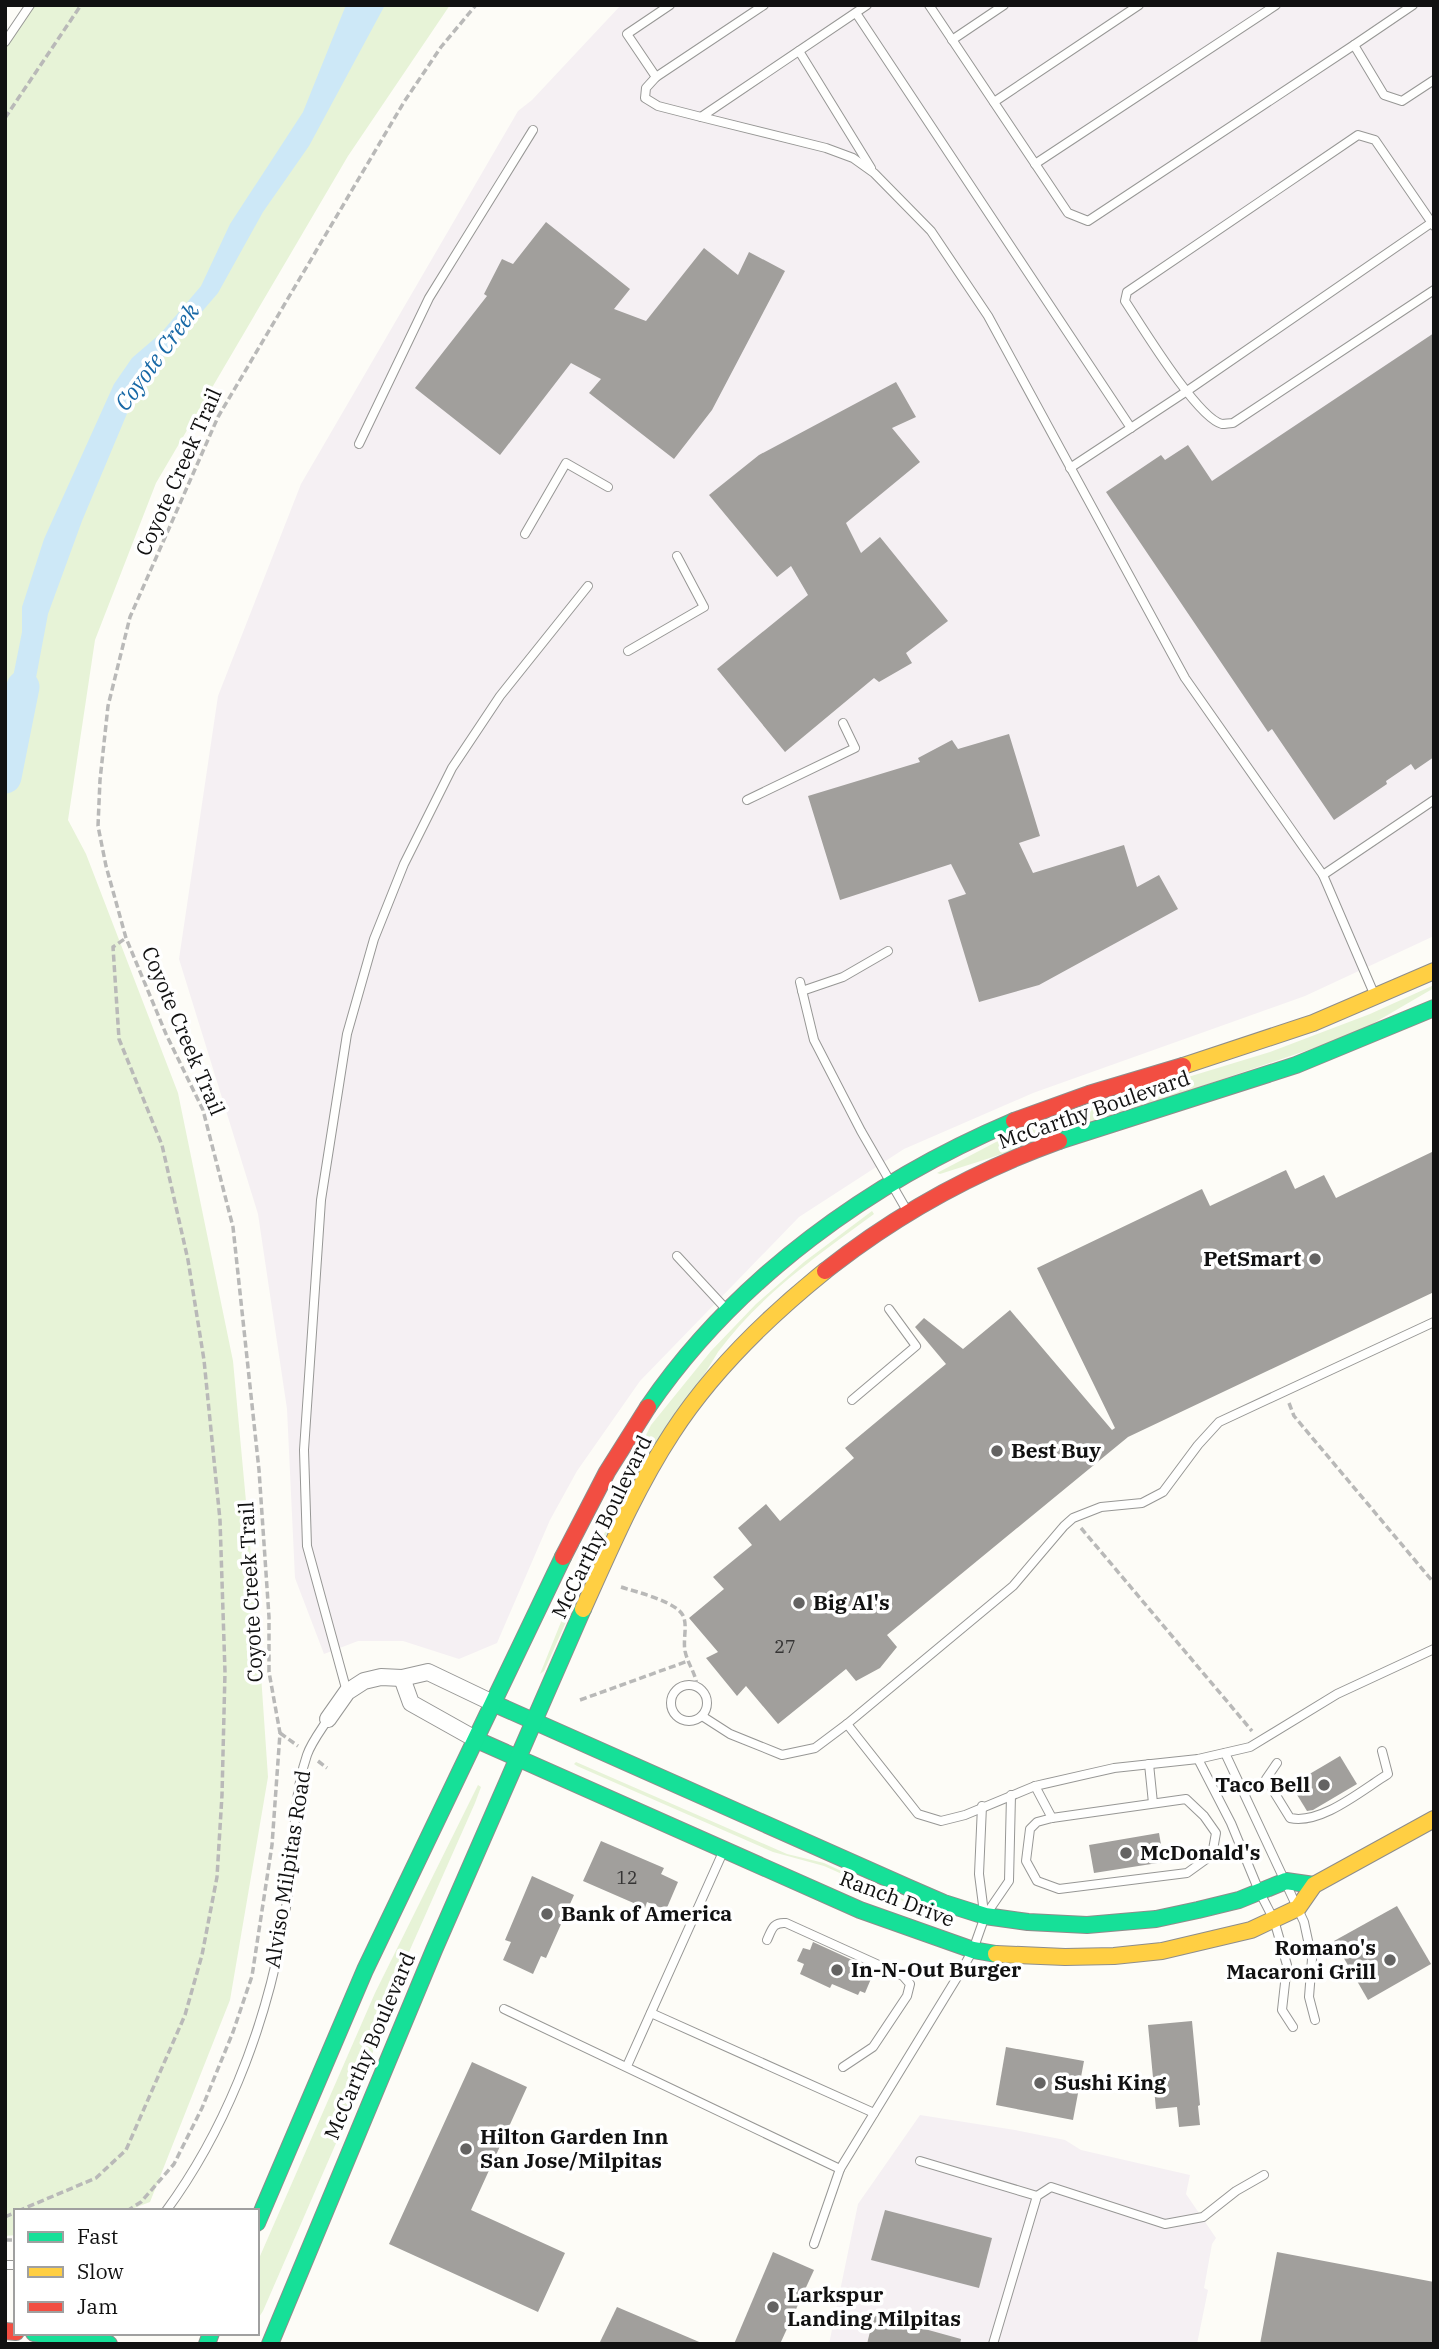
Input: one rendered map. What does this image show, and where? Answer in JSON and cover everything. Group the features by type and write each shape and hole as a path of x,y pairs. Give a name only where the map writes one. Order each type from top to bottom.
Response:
{"main road":[{"name":"McCarthy Boulevard","path":"259,2218 364,1972 572,1541 630,1434 683,1363 729,1313 794,1253 891,1184 956,1147 1058,1104 1240,1048 1376,997 1434,971"},
{"name":"McCarthy Boulevard","path":"270,2344 395,2039 616,1538 647,1476 682,1419 736,1354 816,1279 907,1211 1014,1158 1070,1136 1309,1060 1434,1008"},
{"name":"Ranch Drive","path":"495,1703 907,1887 944,1903 985,1916 1055,1924 1156,1919 1239,1900 1286,1881 1314,1885"},
{"name":"Ranch Drive","path":"477,1740 860,1910 973,1950 1030,1955 1114,1956 1162,1951 1251,1930 1298,1908 1314,1885 1434,1819"},
{"path":"48,2335 109,2344"}],"street":[{"path":"328,1719 347,1692 364,1681 381,1677 402,1678 428,1672 495,1703"},
{"path":"402,1678 411,1703 477,1740"}],"lane":[{"path":"5,42 30,5"},
{"path":"656,78 627,33 670,5"},
{"path":"764,5 656,78 646,89 645,98 658,106 826,148 853,158 874,173 931,231 988,316 1185,678 1323,875 1376,997"},
{"path":"701,117 867,5"},
{"path":"929,5 1068,213 1088,221 1413,5"},
{"path":"952,40 1003,5"},
{"path":"994,102 1139,5"},
{"path":"1035,164 1276,5"},
{"path":"856,13 1131,428"},
{"path":"1354,46 1384,94 1402,101 1434,80"},
{"path":"799,51 874,173"},
{"path":"359,444 429,298 533,130"},
{"path":"1070,468 1187,391 1433,223 1375,139 1358,135 1127,292 1125,301 1187,391 1205,412 1221,424 1233,423 1434,290"},
{"path":"525,534 566,463 608,487"},
{"path":"628,651 704,607 677,556"},
{"path":"347,1692 307,1546 304,1450 321,1200 347,1034 374,939 404,864 452,768 500,696 587,586"},
{"path":"747,800 855,748 843,723"},
{"path":"1323,875 1434,800"},
{"path":"802,991 843,977 888,951"},
{"path":"800,982 814,1040 907,1211"},
{"path":"677,1256 729,1313"},
{"path":"852,1400 916,1346 889,1309"},
{"path":"702,1716 730,1734 782,1755 814,1748 847,1724 1013,1586 1073,1518 1101,1507 1142,1503 1163,1492 1219,1422 1434,1322"},
{"path":"847,1724 918,1814 941,1821 965,1815 1035,1786 1114,1768 1198,1759 1250,1747 1337,1694 1434,1649"},
{"path":"691,1685 697,1687 706,1697 705,1710 696,1720 683,1721 677,1717 671,1706 671,1699 678,1688 691,1685"},
{"name":"Alviso Milpitas Road","path":"168,2209 190,2179 218,2123 243,2069 263,2011 281,1940 291,1871 297,1797 307,1753 328,1719"},
{"path":"1277,1763 1266,1779 1290,1818 1303,1821 1319,1816 1388,1774 1382,1751"},
{"path":"1225,1753 1304,1922 1312,1959 1309,1997 1315,2020"},
{"path":"1198,1759 1231,1823 1274,1920 1287,1965 1282,2010 1293,2027"},
{"path":"1149,1764 1153,1803"},
{"path":"1035,1786 1052,1818"},
{"path":"814,2244 840,2169 973,1950 985,1916 1009,1881 1011,1795"},
{"path":"1186,1800 1204,1816 1216,1833 1212,1855 1187,1873 1059,1889 1037,1881 1026,1861 1030,1829 1037,1822 1153,1803 1186,1800"},
{"path":"982,1806 979,1874 985,1916"},
{"path":"627,2066 724,1849"},
{"path":"767,1940 773,1926 786,1923 903,1976 910,1984 907,1996 873,2047 843,2067"},
{"path":"504,2009 840,2169"},
{"path":"651,2013 874,2113"},
{"path":"920,2161 1037,2196"},
{"path":"993,2344 1037,2196 1051,2187 1165,2224 1203,2217 1236,2191 1264,2175"}],"path":[{"path":"5,118 81,5"},
{"name":"Coyote Creek Trail","path":"130,2209 141,2203 174,2164 202,2108 252,1976 272,1845 280,1733 269,1672 269,1617 259,1470 233,1227 203,1111 125,938 98,826 108,706 130,617 218,417 404,102 441,47 476,5"},
{"path":"22,2209 96,2178 127,2150 185,2015 202,1955 217,1877 225,1672 220,1520 204,1360 188,1260 162,1145 119,1039 113,947 125,938"},
{"path":"1284,1391 1294,1416 1434,1583"},
{"path":"1073,1518 1260,1741"},
{"path":"621,1587 677,1607 684,1617 684,1642 688,1661 696,1674 697,1687"},
{"path":"580,1700 688,1661"}],"shaded area":[{"path":"621,5 1434,5 1434,936 1305,996 1033,1093 904,1149 799,1217 640,1381 577,1471 550,1520 497,1643 459,1659 403,1641 358,1641 324,1654 295,1578 287,1409 258,1214 179,959 218,696 301,484 518,111 532,100"},
{"path":"920,2115 1065,2140 1081,2150 1190,2175 1186,2194 1216,2238 1212,2244 1204,2288 1208,2290 1197,2344 829,2344 858,2204"}],"green space":[{"path":"25,5 450,5 348,156 156,483 95,640 68,820 86,854 178,1093 233,1361 258,1631 268,1777 230,2000 150,2202 131,2209 14,2209 14,2235 5,2236 5,34"},
{"path":"1434,985 1434,988 1355,1034 990,1158 937,1173 996,1142 1057,1117 1270,1052 1370,1014"},
{"path":"872,1211 874,1214 771,1294 734,1331 718,1352 601,1544 544,1671 540,1674 563,1617 613,1516 651,1425 711,1351 756,1304 804,1262"},
{"path":"576,1762 787,1854 824,1863 911,1903 824,1866 773,1852 577,1766 574,1764"},
{"path":"478,1785 481,1787 475,1803 389,1997 367,2072 259,2317 259,2258 375,1993"}],"water":[{"path":"346,5 385,5 309,146 263,212 218,293 139,385 82,521 48,614 26,731 5,730 5,717 22,632 22,607 44,539 114,384 132,358 161,333 201,286 230,224 303,112"}],"building":[{"path":"546,222 630,289 614,309 646,321 704,248 738,275 749,252 785,271 712,410 674,459 589,393 601,379 571,363 500,455 415,388 487,296 484,294 502,259 513,264"},
{"path":"1434,333 1434,757 1415,770 1411,764 1334,820 1272,729 1268,732 1106,492 1161,455 1165,460 1188,445 1212,481"},
{"path":"896,382 916,417 892,428 920,462 846,523 861,553 880,537 948,621 906,653 912,663 879,682 874,678 785,752 717,669 808,595 791,566 777,577 709,495 759,455"},
{"path":"1009,734 1040,836 1019,843 1033,873 1124,845 1137,887 1159,875 1178,909 1039,985 979,1002 948,900 966,894 951,864 840,900 808,796 920,762 918,758 952,740 958,749"},
{"path":"1434,1151 1434,1292 1128,1437 887,1635 897,1647 880,1668 856,1681 846,1669 778,1724 746,1686 737,1696 706,1658 718,1652 689,1618 724,1589 713,1577 752,1545 738,1528 766,1504 780,1521 854,1458 845,1448 946,1364 915,1327 924,1318 963,1349 1010,1310 1112,1430 1115,1428 1037,1268 1202,1189 1210,1206 1286,1170 1295,1189 1324,1175 1336,1198"},
{"name":"Taco Bell","path":"1340,1756 1357,1784 1307,1811 1291,1785"},
{"name":"McDonald's","path":"1159,1833 1164,1862 1094,1873 1089,1845"},
{"path":"601,1841 664,1868 661,1874 678,1882 666,1910 647,1902 645,1908 583,1881"},
{"path":"532,1876 574,1895 546,1958 541,1956 533,1974 503,1960 511,1942 505,1940"},
{"path":"1397,1906 1431,1964 1368,2000 1334,1941"},
{"name":"In-N-Out Burger","path":"813,1942 872,1969 873,1974 865,1993 860,1991 858,1995 832,1984 830,1988 800,1974 804,1964 797,1961 803,1948 810,1950"},
{"path":"1192,2021 1200,2125 1179,2127 1177,2107 1156,2109 1148,2025"},
{"name":"Sushi King","path":"1006,2047 1084,2061 1073,2120 996,2105"},
{"name":"Hilton Garden Inn San Jose/Milpitas","path":"472,2062 527,2087 471,2210 565,2253 538,2312 389,2244"},
{"path":"885,2210 992,2238 979,2288 871,2260"},
{"name":"Larkspur Landing Milpitas","path":"773,2252 814,2270 780,2344 734,2344"},
{"path":"1277,2252 1434,2282 1434,2344 1260,2344"},
{"path":"617,2307 704,2344 599,2344"},
{"path":"874,2315 961,2339 960,2344 867,2344"}],"waterway":[{"name":"Coyote Creek","path":"5,777 23,687"}],"traffic: fast":[{"path":"1059,1141 1296,1065 1434,1008"},
{"path":"648,1407 683,1360 722,1316 811,1238 909,1173 1014,1121"},
{"path":"259,2218 365,1970 563,1557"},
{"path":"270,2344 434,1950 583,1609"},
{"path":"495,1704 907,1887 944,1903 985,1916 1028,1922 1087,1925 1156,1919 1239,1900 1286,1881 1314,1885"},
{"path":"477,1740 860,1910 973,1950 996,1954"},
{"path":"48,2335 109,2344"},
{"path":"207,2344 210,2335"}],"traffic: slow":[{"path":"1183,1066 1313,1023 1434,971"},
{"path":"583,1609 635,1497 688,1410 742,1346 825,1271"},
{"path":"996,1954 1114,1956 1162,1951 1251,1930 1298,1908 1314,1885 1434,1819"}],"traffic: jam":[{"path":"1014,1121 1089,1094 1183,1066"},
{"path":"825,1271 880,1231 937,1196 996,1166 1059,1141"},
{"path":"563,1557 607,1472 648,1407"},
{"path":"5,2331 14,2332"}],"place":[{"name":"PetSmart","path":"1315,1259"},
{"name":"Best Buy","path":"997,1451"},
{"name":"Big Al's","path":"799,1603"},
{"name":"Taco Bell","path":"1324,1785"},
{"name":"McDonald's","path":"1126,1853"},
{"name":"Bank of America","path":"547,1914"},
{"name":"Romano's Macaroni Grill","path":"1390,1960"},
{"name":"In-N-Out Burger","path":"837,1970"},
{"name":"Sushi King","path":"1040,2083"},
{"name":"Hilton Garden Inn San Jose/Milpitas","path":"466,2149"},
{"name":"Larkspur Landing Milpitas","path":"773,2307"}]}
